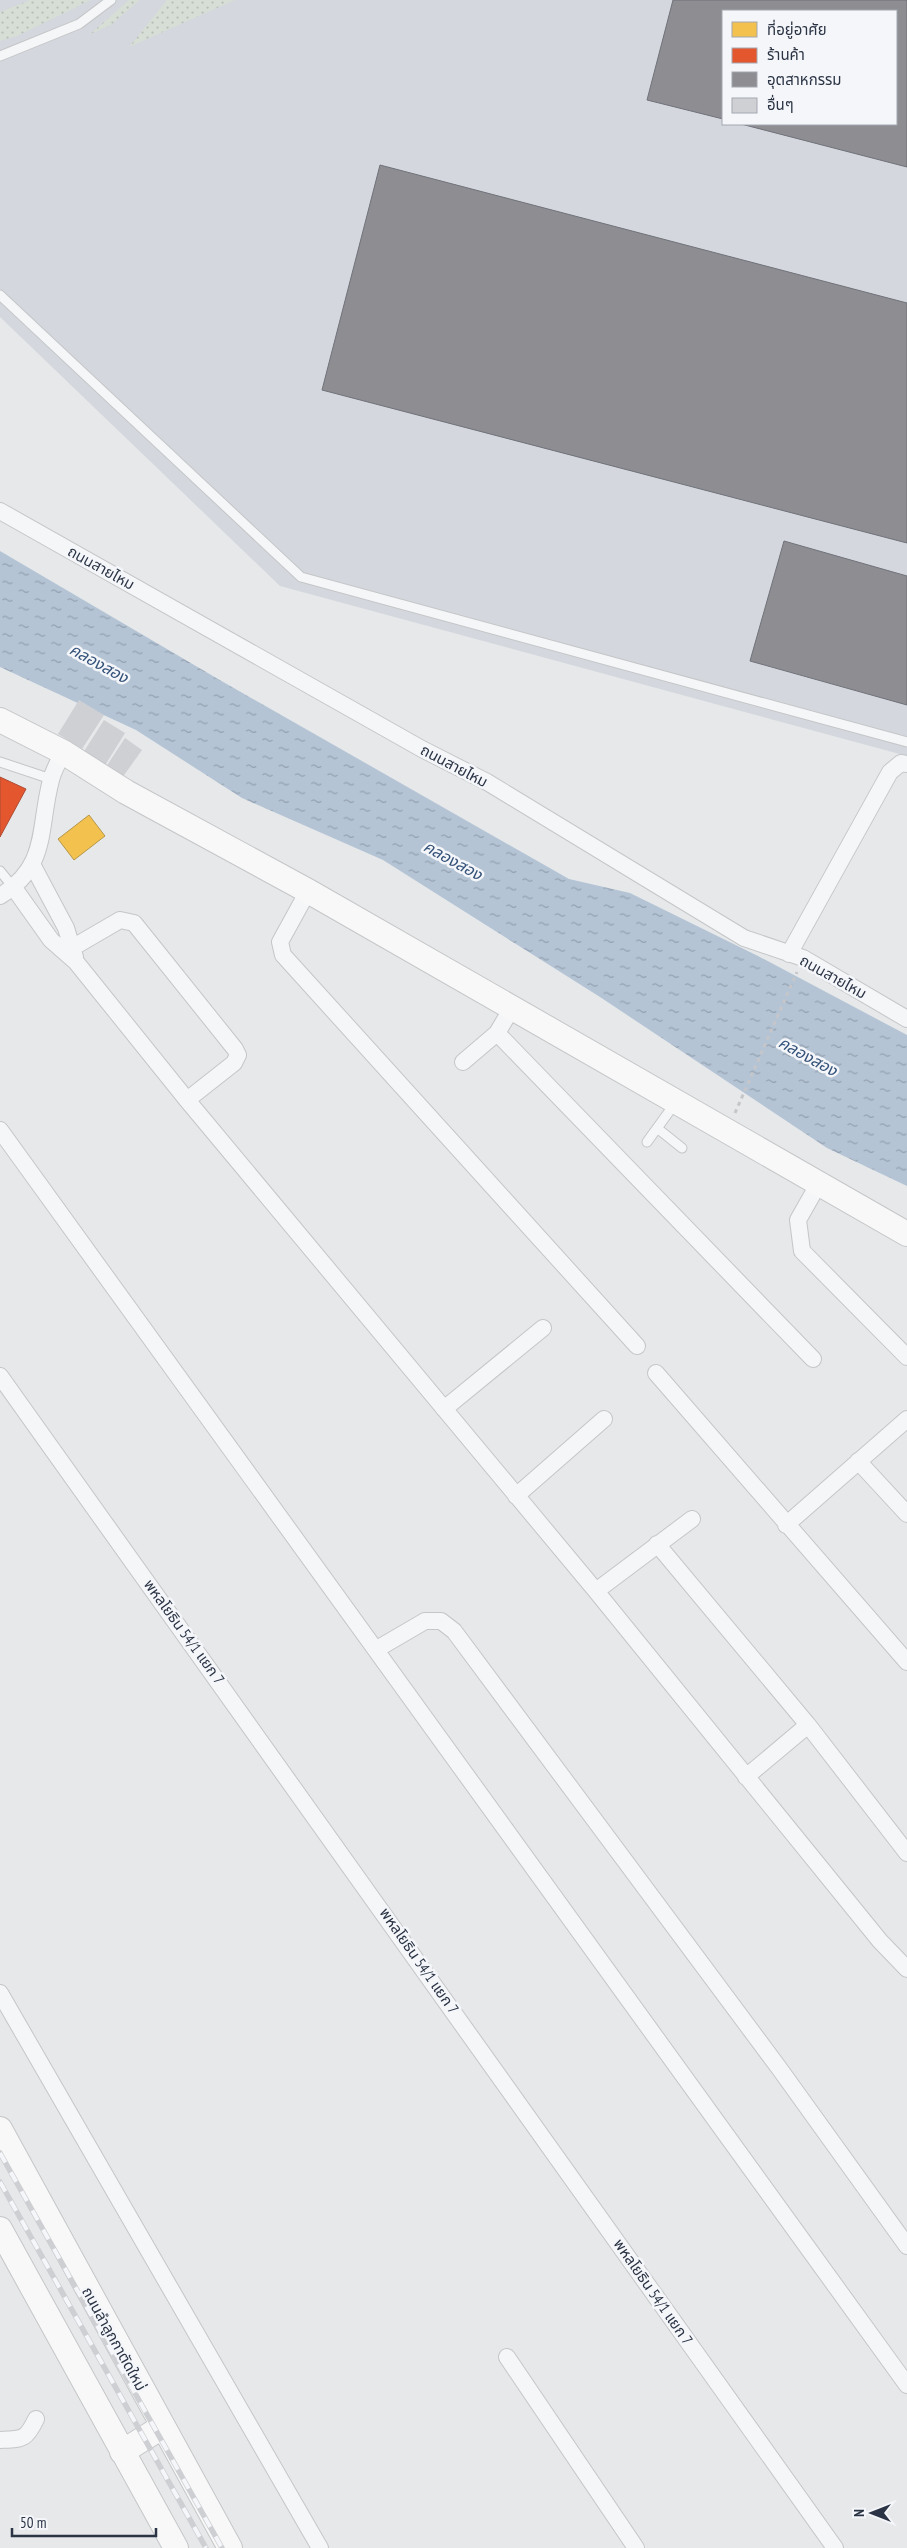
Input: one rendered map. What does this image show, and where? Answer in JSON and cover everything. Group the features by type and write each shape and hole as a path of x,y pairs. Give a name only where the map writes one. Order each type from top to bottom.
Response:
{"street":[{"name":"ถนนสายไหม","path":"0,511 422,749 486,782 744,938 803,958 907,1019"},
{"path":"0,720 63,752 126,792 308,891 907,1234"},
{"path":"63,752 51,779 38,850 33,866 7,892 51,940 71,954 187,1100 596,1592 880,1940 907,1969"},
{"path":"788,954 890,772 901,763 907,764"},
{"path":"33,866 66,928 71,954"},
{"path":"308,891 280,942 283,955 637,1346"},
{"path":"71,954 120,920 134,923 235,1049 238,1055 234,1063 187,1100"},
{"path":"463,1062 497,1033 512,1008"},
{"path":"497,1033 813,1359"},
{"path":"0,1130 377,1649 907,2385"},
{"path":"819,1183 798,1220 802,1251 907,1357"},
{"path":"444,1409 543,1328"},
{"path":"656,1373 786,1525 907,1662"},
{"name":"พหลโยธิน 54/1 แยก 7","path":"0,1376 835,2548"},
{"path":"516,1496 604,1419"},
{"path":"786,1525 907,1419"},
{"path":"858,1461 907,1514"},
{"path":"596,1592 692,1519"},
{"path":"657,1544 808,1725 907,1853"},
{"path":"377,1649 425,1622 441,1622 454,1631 767,2052 907,2246"},
{"path":"746,1777 808,1725"},
{"path":"0,1993 320,2548"},
{"name":"ถนนลำลูกกาตัดใหม่","path":"0,2129 230,2548"},
{"path":"0,2229 176,2548"},
{"path":"508,2357 636,2548"},
{"path":"0,2440 23,2438 29,2434 36,2419"},
{"path":"122,2452 162,2427"}],"lane":[{"path":"0,56 79,24 111,0"},
{"path":"0,295 300,577 907,742"},
{"path":"0,762 51,779"},
{"path":"0,871 7,892"},
{"path":"647,1142 676,1102"},
{"path":"657,1128 682,1148"}],"path":[{"path":"735,1114 797,970"}],"shaded area":[{"path":"0,0 907,0 907,756 280,586 0,317"},
{"path":"30,0 91,0 17,36 0,41 0,12"},
{"path":"129,0 140,0 111,25 90,34"},
{"path":"167,0 235,0 129,47"}],"water":[{"name":"คลองสอง","path":"0,551 218,679 569,879 630,893 758,956 907,1035 907,1186 827,1148 600,997 383,860 242,798 136,730 0,667"}],"building: ที่อยู่อาศัย":[{"path":"89,815 105,836 74,860 58,839"}],"building: ร้านค้า":[{"path":"0,777 26,789 0,837"}],"building: อุตสาหกรรม":[{"path":"673,0 907,0 907,167 745,125 897,125 897,10 722,10 722,119 647,100"},
{"path":"380,165 907,303 907,543 322,390"},
{"path":"784,541 907,576 907,705 750,661"}],"building: อื่นๆ":[{"path":"79,700 104,715 82,749 58,734"},
{"path":"104,720 125,733 104,767 83,753"},
{"path":"125,738 142,750 122,778 106,767"}],"railway":[{"path":"0,2153 222,2548"},
{"path":"0,2182 206,2548"}]}
